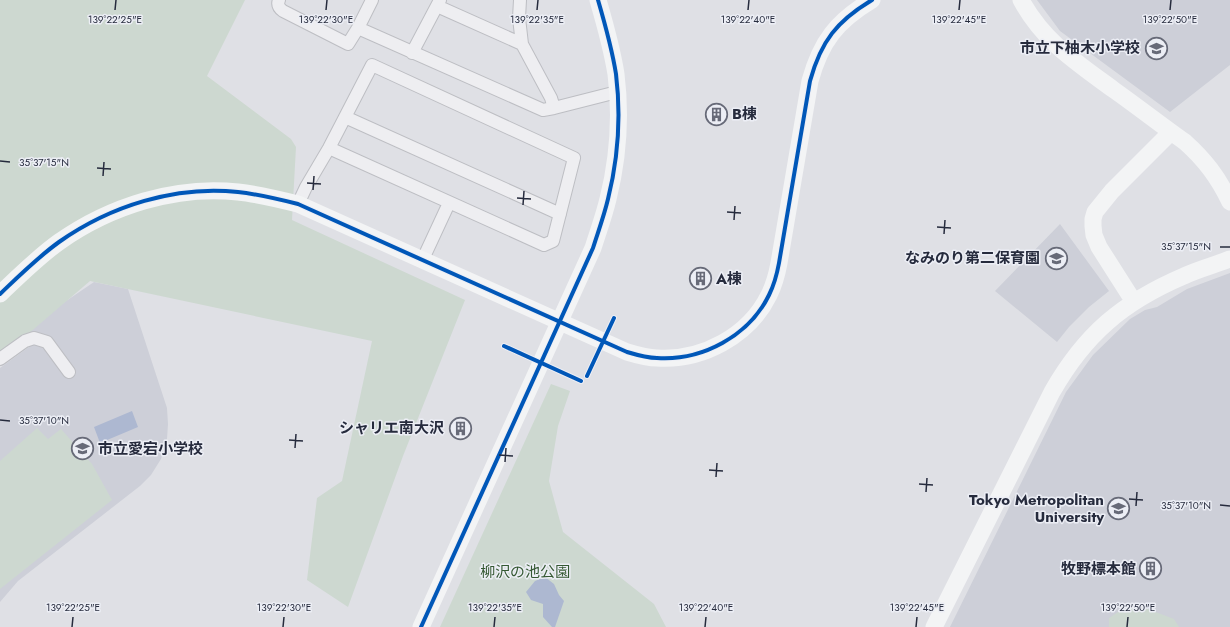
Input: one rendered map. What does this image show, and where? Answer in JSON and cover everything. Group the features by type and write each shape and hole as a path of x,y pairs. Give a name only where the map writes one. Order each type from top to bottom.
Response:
{"street":[{"path":"279,0 278,6 283,11 348,44 372,0"},
{"path":"520,0 519,18 522,44 551,98 554,108"},
{"path":"421,627 593,248 608,199 617,150 617,92 613,61 598,0"},
{"path":"0,294 51,248 68,236 114,211 154,198 188,193 223,191 258,195 298,204 423,259 618,349 641,356 656,358 680,357 703,352 724,342 744,328 765,302 776,275 810,81 814,67 820,52 833,31 847,16 872,0"},
{"path":"1021,0 1041,31 1063,52 1185,142 1203,159 1216,176 1230,202"},
{"path":"412,53 439,3 522,44"},
{"path":"358,28 543,110 617,92"},
{"path":"298,204 306,187 346,117 372,65 574,158 553,241 544,245 329,148"},
{"path":"346,117 560,214"},
{"path":"1134,302 1099,247 1094,235 1093,226 1095,212 1112,191 1171,132"},
{"path":"423,259 449,203"},
{"path":"934,627 1046,404 1060,378 1083,346 1119,312 1134,302 1185,275 1230,259"},
{"path":"0,359 25,341 34,338 47,342 69,372"}],"shaded area":[{"name":"市立下柚木小学校","path":"1037,0 1230,0 1230,65 1170,112 1060,31"},
{"name":"なみのり第二保育園","path":"1060,224 1109,291 1089,307 1069,327 1057,342 995,291"},
{"name":"Tokyo Metropolitan University","path":"1230,273 1230,627 950,627 1066,392 1093,355 1130,319 1145,310 1157,307 1187,289"},
{"name":"市立愛宕小学校","path":"94,282 128,289 167,408 167,439 161,459 151,475 140,486 18,581 0,602 0,368 29,347 19,333"}],"green space":[{"path":"0,0 245,0 207,76 291,139 296,147 292,220 465,300 403,456 348,607 307,580 317,498 342,481 372,341 90,281 0,358"},
{"name":"柳沢の池公園","path":"551,384 570,391 558,426 549,481 563,532 654,604 666,627 440,627"},
{"path":"37,428 48,439 61,429 92,464 112,500 0,589 0,461"},
{"path":"1132,603 1174,619 1179,627 1109,627 1109,618"}],"water":[{"path":"132,411 138,427 100,443 94,427"},
{"path":"545,577 554,584 559,595 564,601 555,627 552,627 543,617 543,604 531,600 526,592 535,581"}],"cycle path":[{"path":"421,627 593,248 605,212 614,168 618,137 618,90 608,37 598,0"},
{"path":"0,294 51,248 79,229 100,218 144,201 168,195 191,192 238,192 260,195 298,204 627,352 657,358 674,358 707,350 737,334 760,310 769,295 778,267 810,81 814,67 819,54 832,33 849,16 872,0"},
{"path":"587,376 614,318"},
{"path":"504,346 581,381"}],"place":[{"name":"市立下柚木小学校","path":"1156,48"},
{"name":"B棟","path":"717,114"},
{"name":"なみのり第二保育園","path":"1056,258"},
{"name":"A棟","path":"700,279"},
{"name":"シャリエ南大沢","path":"460,428"},
{"name":"市立愛宕小学校","path":"82,449"},
{"name":"Tokyo Metropolitan University","path":"1119,509"},
{"name":"牧野標本館","path":"1151,569"}]}
